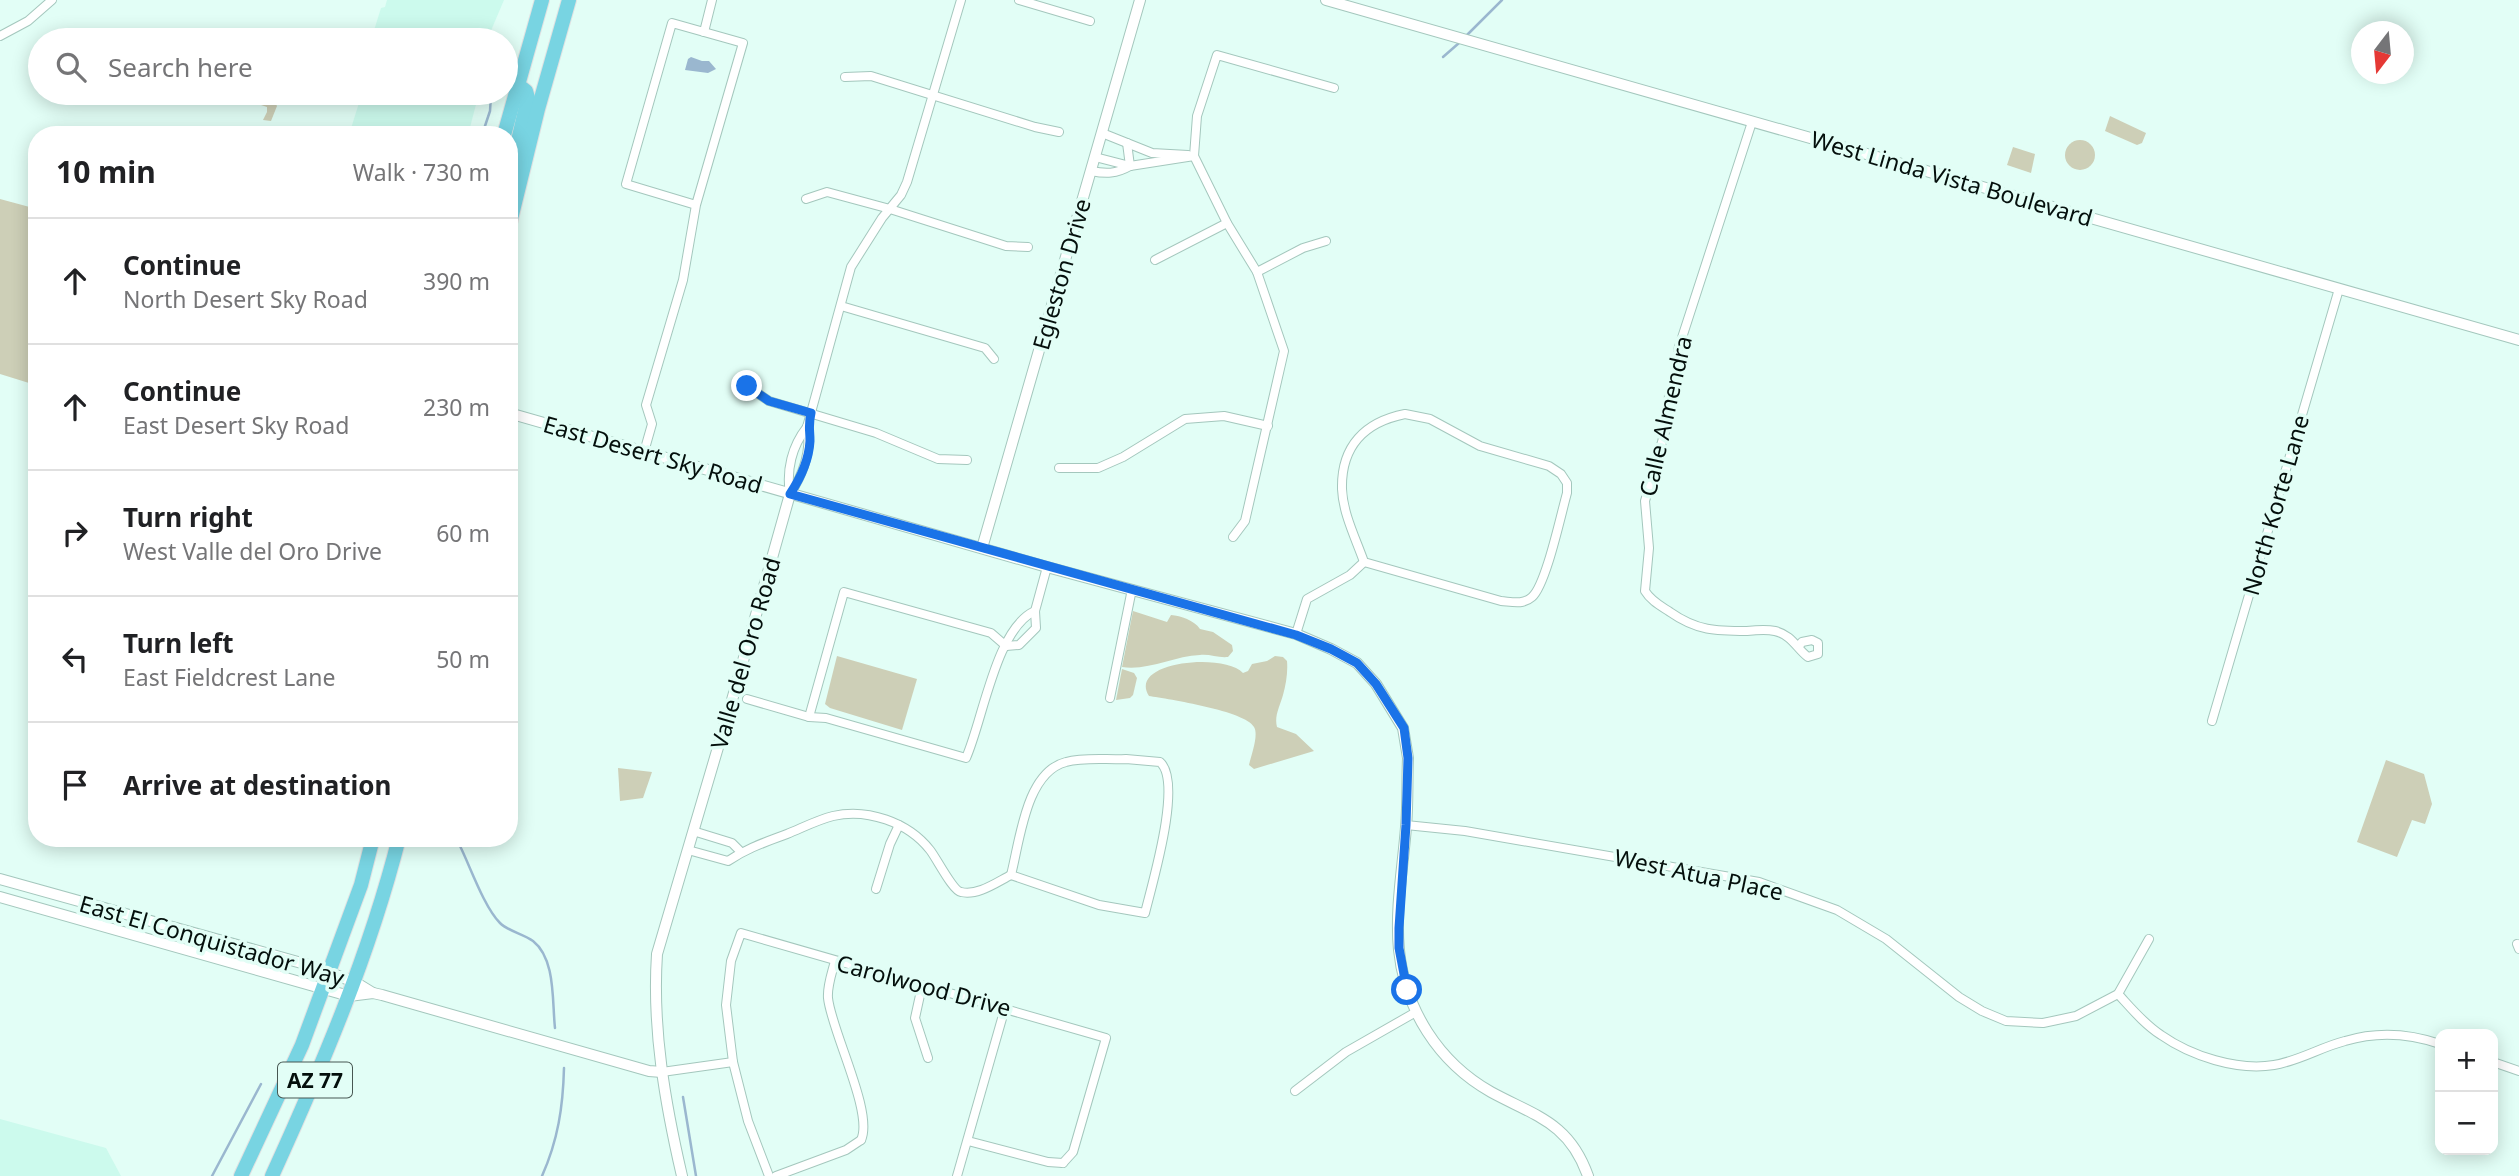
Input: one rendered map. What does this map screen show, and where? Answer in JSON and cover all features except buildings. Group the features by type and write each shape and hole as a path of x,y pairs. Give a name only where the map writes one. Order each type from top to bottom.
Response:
{"highway":[{"path":"518,81 542,0"},
{"path":"518,191 569,0"},
{"path":"518,85 526,91 528,98 518,141"},
{"path":"506,126 512,105"},
{"name":"AZ 77","path":"241,1176 302,1045 361,885 371,847"},
{"name":"AZ 77","path":"272,1176 355,982 375,925 397,847"}],"street":[{"path":"0,36 28,22 52,0"},
{"path":"704,32 712,0"},
{"path":"790,494 787,476 797,439 807,427 855,260 901,195 911,170 961,0"},
{"path":"1018,0 1090,21"},
{"name":"Egleston Drive","path":"982,548 1140,0"},
{"name":"West Linda Vista Boulevard","path":"1325,0 2519,340"},
{"path":"644,452 652,424 646,405 683,281 696,205 743,43 672,23 626,184 696,205"},
{"path":"1233,537 1245,522 1284,351 1257,272 1227,223 1194,156 1197,116 1217,55 1334,88"},
{"path":"845,77 871,76 1059,132"},
{"name":"Calle Almendra","path":"1752,122 1678,350 1678,371 1669,394 1668,421 1645,501 1649,548 1645,591 1657,604 1699,628 1713,631 1774,631 1799,646"},
{"path":"1102,133 1152,152 1194,156"},
{"path":"1127,143 1130,166"},
{"path":"1091,171 1108,174 1130,166 1194,156"},
{"path":"1095,157 1130,166"},
{"path":"806,199 827,192 1006,246 1028,247"},
{"path":"1156,260 1227,223"},
{"path":"1257,272 1303,248 1326,241"},
{"name":"North Korte Lane","path":"2212,721 2339,289"},
{"path":"841,306 985,348 994,359"},
{"path":"747,386 769,401 876,433 937,459 967,460"},
{"path":"1405,414 1430,419 1480,446 1549,466 1561,474 1567,483 1567,493 1542,582 1534,596 1520,603 1364,562 1350,526 1342,489 1348,452 1363,431 1386,418 1405,414"},
{"name":"East Desert Sky Road","path":"518,416 1047,567 1296,635 1357,663 1376,684 1404,728 1408,758 1399,948 1407,990 1416,1012 1432,1040 1462,1071 1492,1092 1535,1112 1557,1129 1578,1154 1588,1176"},
{"path":"1059,468 1098,468 1123,457 1185,419 1224,416 1268,426"},
{"path":"790,494 800,479 810,441 807,427"},
{"name":"Valle del Oro Road","path":"682,1176 662,1072 654,991 657,954 790,494"},
{"path":"1296,635 1307,599 1350,575 1364,562"},
{"path":"809,717 844,592 991,633 1006,646 1019,645 1036,628 1035,611 1047,567"},
{"path":"1110,698 1132,589"},
{"path":"747,699 809,717 826,718 966,758 1009,635 1027,615 1035,611"},
{"path":"688,850 728,861 741,852 832,817 865,815 899,825 919,838 944,868 953,888 961,892 981,891 1012,875 1098,905 1145,914 1168,811 1166,767 1160,761 1152,759 1072,760 1051,768 1035,788 1012,875"},
{"path":"876,889 899,825"},
{"name":"West Atua Place","path":"1406,825 1478,833 1770,886 1837,910 1886,939 1959,998 2006,1021 2043,1023 2076,1016 2118,994"},
{"path":"694,831 732,843 741,852"},
{"name":"East El Conquistador Way","path":"0,879 329,973 355,982 373,993 649,1071 662,1072 733,1062"},
{"name":"East El Conquistador Way","path":"0,897 349,996 373,993"},
{"name":"Carolwood Drive","path":"733,1062 726,1005 731,961 741,933 1106,1038 1073,1153 1065,1165 968,1140"},
{"path":"188,951 192,934"},
{"path":"2149,939 2118,994 2161,1035 2193,1052 2231,1064 2272,1066 2344,1041 2383,1033 2410,1035 2435,1042"},
{"path":"776,1176 864,1142 863,1122 846,1054 828,998 835,961"},
{"path":"922,986 915,1017 928,1058"},
{"path":"957,1176 1005,1008"},
{"path":"1295,1091 1362,1041 1416,1012"},
{"path":"733,1062 748,1121 769,1176"},
{"path":"2498,1064 2519,1071"}],"shaded area":[{"path":"387,0 504,0 492,28 375,28 381,8 385,7"},
{"path":"261,105 277,106 271,121 263,120 267,107"},
{"path":"358,105 476,105 470,126 352,126"},
{"path":"2110,116 2146,133 2142,143 2137,145 2105,131"},
{"path":"2080,140 2091,144 2095,155 2091,166 2080,170 2069,166 2065,155 2069,144"},
{"path":"2013,147 2035,154 2031,173 2007,165"},
{"path":"0,199 28,207 28,383 0,374"},
{"path":"1133,611 1167,622 1171,615 1187,619 1200,629 1213,632 1232,645 1233,651 1228,657 1200,655 1142,667 1122,667"},
{"path":"837,656 917,679 902,730 830,708 825,704"},
{"path":"1275,656 1283,657 1287,661 1277,727 1296,734 1314,751 1254,769 1249,765 1255,731 1248,721 1222,711 1149,696 1146,684 1152,675 1164,668 1199,662 1217,663 1243,673 1248,671 1252,664"},
{"path":"1122,669 1134,673 1137,678 1133,695 1116,700"},
{"path":"2386,760 2424,774 2432,804 2425,824 2412,820 2397,857 2357,842"},
{"path":"618,768 652,772 643,798 620,801"},
{"path":"0,1119 106,1148 121,1176 0,1176"}],"water":[{"path":"691,57 709,61 716,69 708,73 685,70"}],"waterway":[{"path":"1466,36 1502,0"},
{"path":"1443,57 1459,43"},
{"path":"485,126 490,105"},
{"path":"460,847 494,916 503,926 533,941 546,959 552,982 555,1028"},
{"path":"542,1176 559,1123 564,1068"},
{"path":"212,1176 261,1084"},
{"path":"683,1097 696,1176"}],"route":[{"path":"747,386 769,401 811,413 807,427 810,441 800,479 790,494 1296,635 1357,663 1376,684 1404,728 1408,758 1399,948 1407,990"}]}
